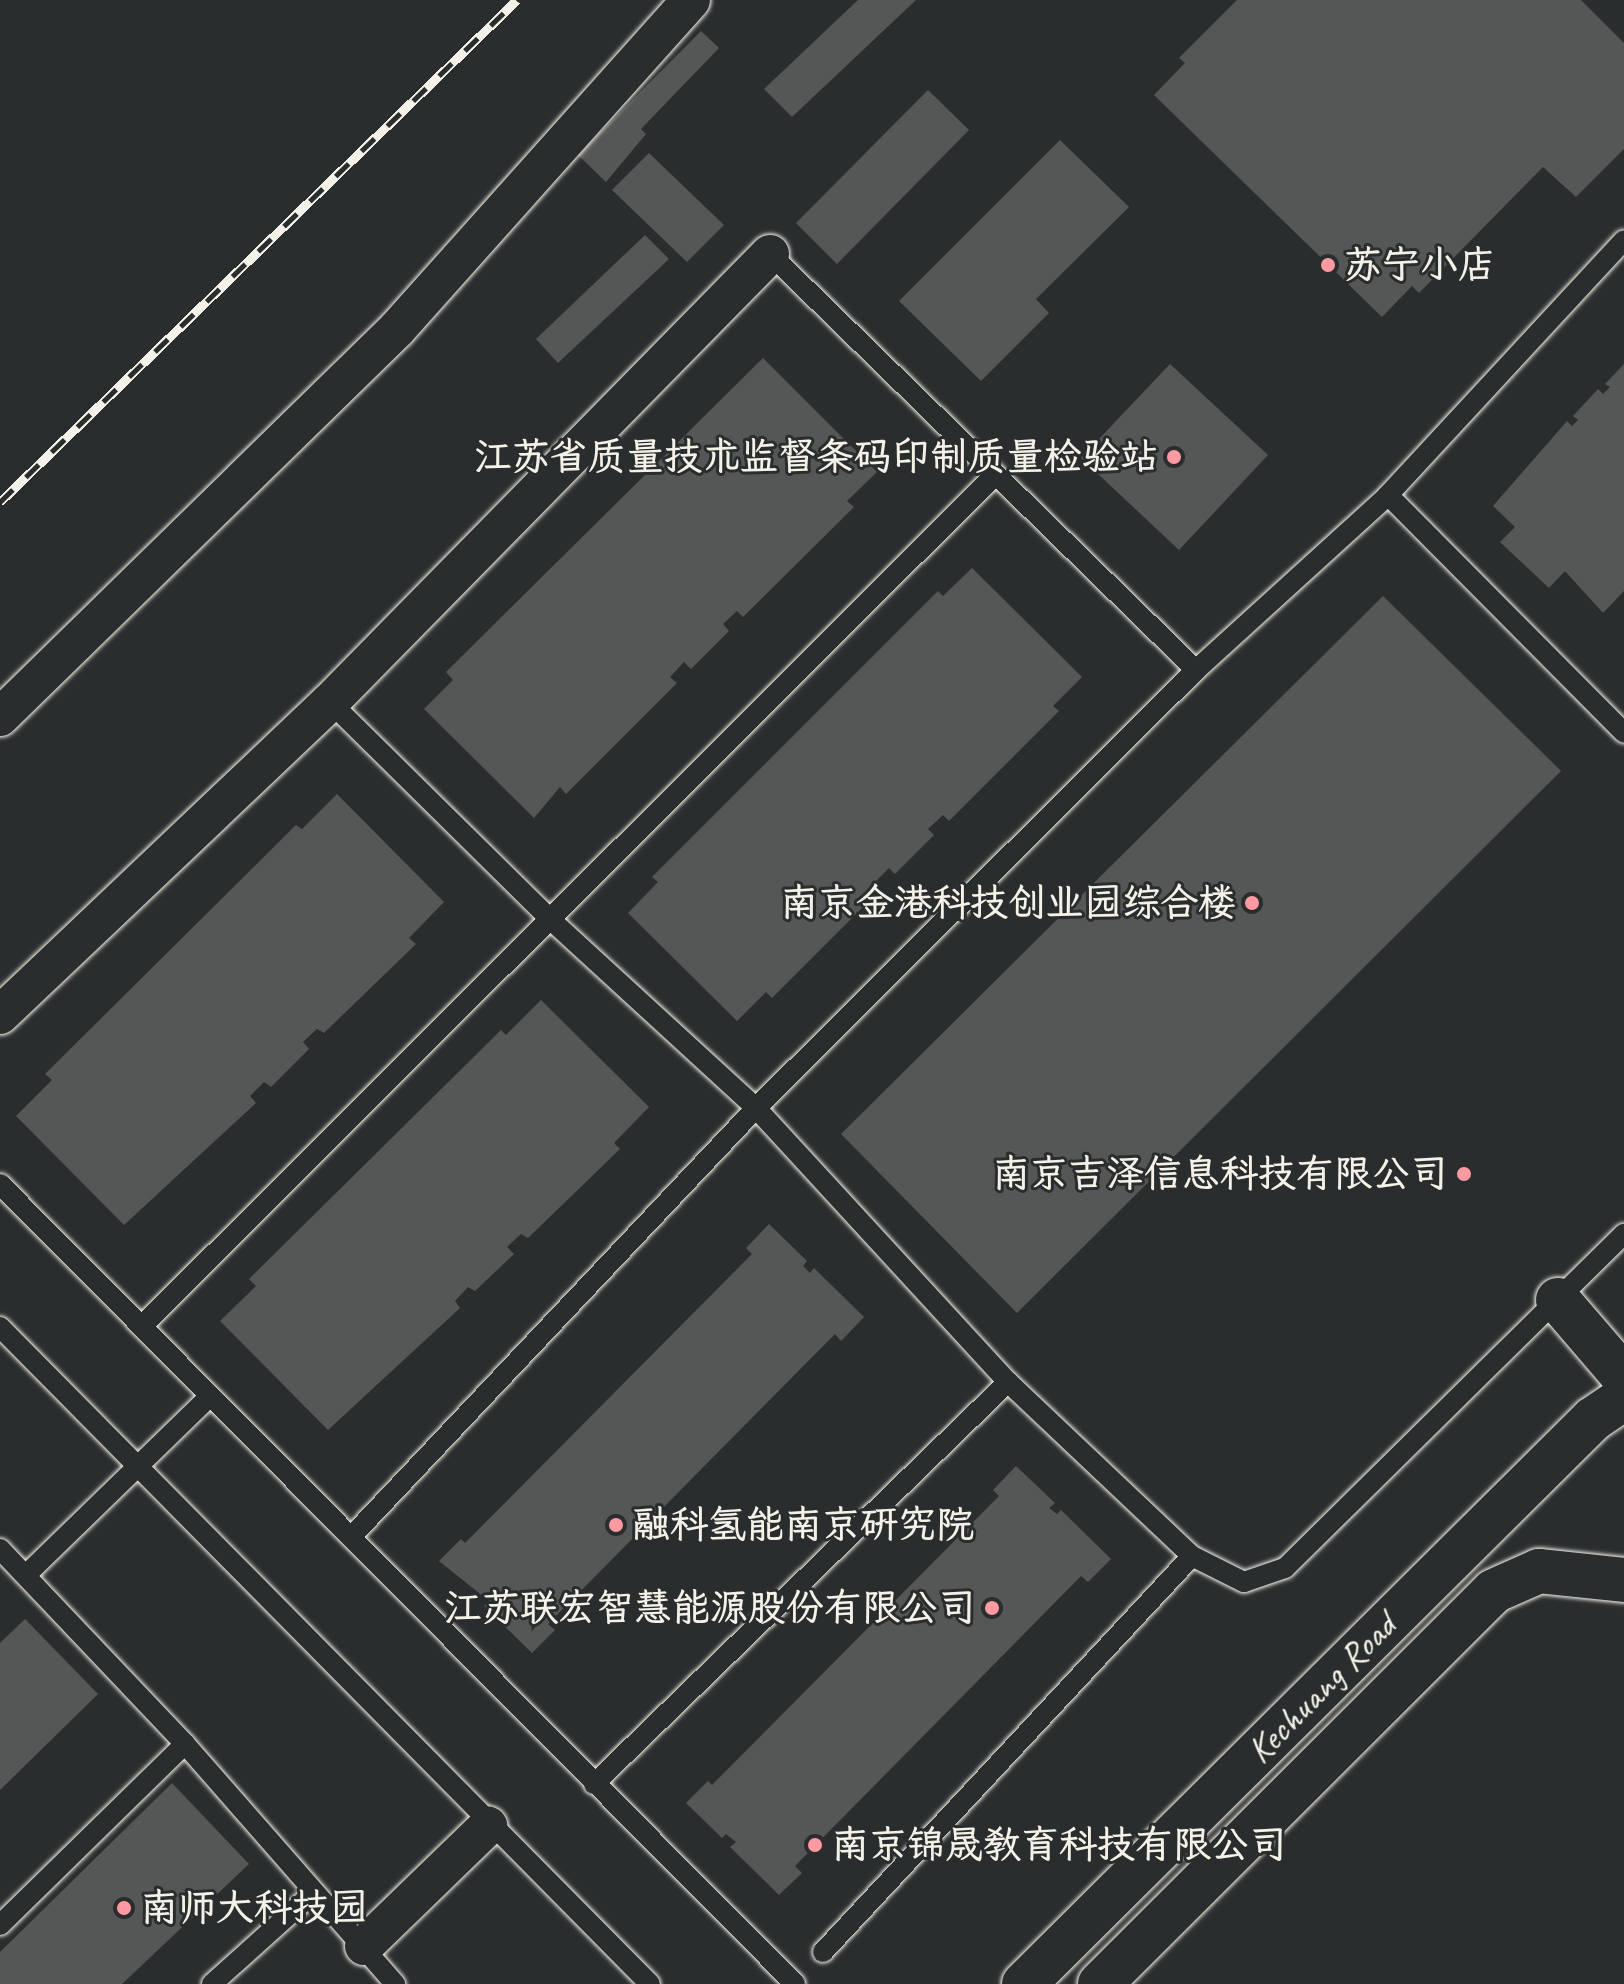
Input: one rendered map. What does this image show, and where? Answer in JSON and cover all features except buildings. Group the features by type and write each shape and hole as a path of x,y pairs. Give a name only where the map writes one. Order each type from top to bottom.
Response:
{"street":[{"path":"0,717 397,329 691,0"},
{"path":"0,1015 330,702 770,254"},
{"path":"1558,1300 1624,1377"},
{"name":"Kechuang Road","path":"1024,1984 1593,1419 1624,1398"},
{"name":"Kechuang Road","path":"1100,1984 1494,1591 1539,1571 1624,1580"},
{"path":"364,1946 488,1826"}],"lane":[{"path":"351,1537 756,1108 1196,670 1388,495 1624,240"},
{"path":"770,254 993,477 1196,670"},
{"path":"142,1326 552,921 993,477"},
{"path":"1388,495 1624,731"},
{"path":"330,702 552,921 756,1108 1008,1382 1192,1556 1244,1582 1285,1568 1624,1234"},
{"path":"0,1184 795,1984"},
{"path":"0,1327 488,1826 650,1984"},
{"path":"594,1784 1008,1382"},
{"path":"26,1575 209,1397"},
{"path":"0,1549 185,1744 395,1984"},
{"path":"823,1952 1192,1556"},
{"path":"0,1925 185,1744"},
{"path":"212,1984 314,1892"}],"railway":[{"path":"0,502 517,0"}],"place":[{"name":"苏宁小店","path":"1328,265"},
{"name":"江苏省质量技术监督条码印制质量检验站","path":"1174,457"},
{"name":"南京金港科技创业园综合楼","path":"1252,903"},
{"name":"南京吉泽信息科技有限公司","path":"1464,1174"},
{"name":"融科氢能南京研究院","path":"616,1525"},
{"name":"江苏联宏智慧能源股份有限公司","path":"992,1608"},
{"name":"南京锦晟教育科技有限公司","path":"815,1845"},
{"name":"南师大科技园","path":"124,1908"}]}
